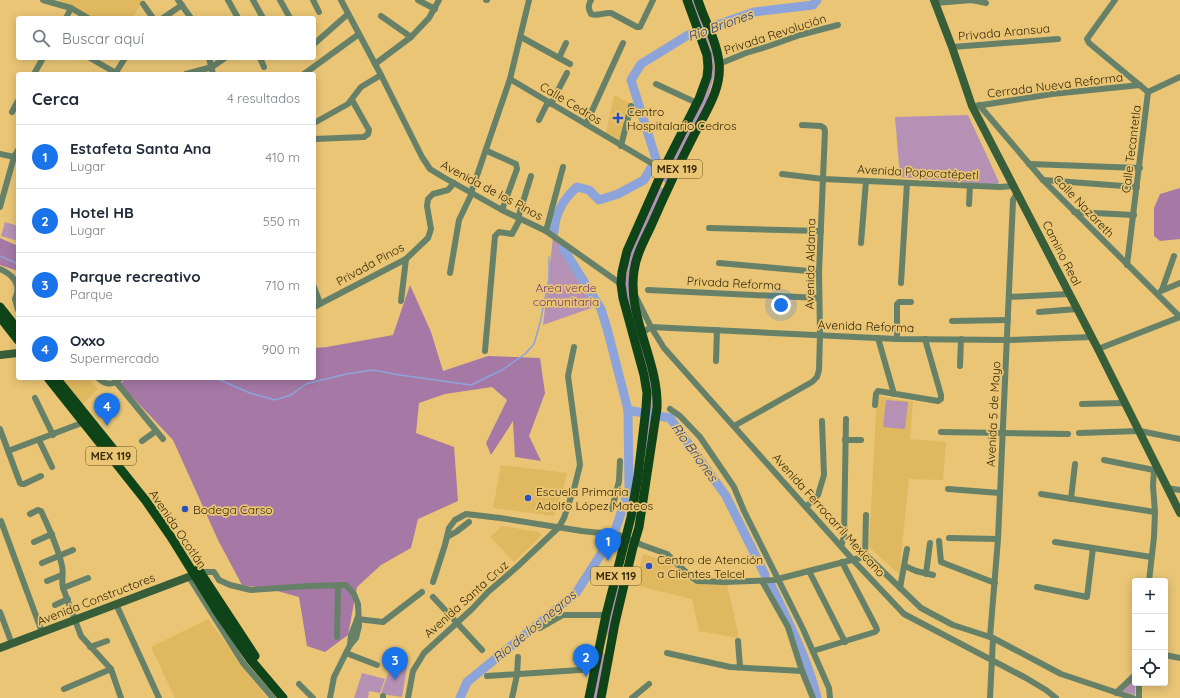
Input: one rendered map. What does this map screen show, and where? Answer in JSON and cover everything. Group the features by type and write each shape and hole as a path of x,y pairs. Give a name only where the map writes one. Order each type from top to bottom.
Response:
{"main road":[{"name":"MEX 119","path":"601,698 615,623 634,541 639,527 643,476 641,454 647,398 644,375 623,298 621,284 622,272 627,251 656,183 659,168 697,104 707,78 708,67 705,49 687,0"},
{"name":"MEX 119","path":"589,698 622,536 631,517 650,455 657,400 655,379 636,312 634,272 637,257 667,188 711,101 719,76 719,64 715,46 698,0"},
{"name":"Camino Real","path":"935,2 976,106 1015,190 1098,348 1140,431 1155,468 1168,488 1180,513"},
{"path":"656,183 667,188"},
{"path":"0,307 16,327"},
{"path":"0,317 16,337"},
{"path":"0,355 16,353"},
{"name":"Avenida Ocotlán","path":"50,380 87,421"},
{"name":"Avenida Ocotlán","path":"57,380 171,537 218,613 250,659 283,698"},
{"path":"641,454 650,455"},
{"name":"Avenida Ocotlán","path":"194,574 255,655 291,698"},
{"name":"Avenida Constructores","path":"0,648 194,574"},
{"path":"604,626 604,645 607,648 611,647"}],"street":[{"path":"42,0 71,8 85,16"},
{"path":"228,0 237,16"},
{"path":"253,0 262,16"},
{"path":"280,0 289,16"},
{"path":"313,0 319,12"},
{"name":"Avenida de los Pinos","path":"340,0 381,75 422,157 430,169 502,210 546,231 621,284"},
{"path":"418,0 435,9"},
{"path":"375,64 411,37 430,18 439,0"},
{"path":"450,273 459,220 472,193 510,79 529,0"},
{"path":"591,0 588,5 588,10 591,14 595,16 608,12 637,27 640,26 653,0"},
{"path":"935,2 972,0 986,3"},
{"name":"Calle Tecantetla","path":"1115,0 1087,39 1089,43 1148,92 1138,187 1127,265"},
{"path":"165,16 180,2 190,16"},
{"path":"143,4 152,16"},
{"path":"67,16 71,8"},
{"path":"316,42 348,14"},
{"path":"381,16 411,37"},
{"name":"Privada Revolución","path":"719,64 746,53 800,35 838,25"},
{"path":"307,72 359,34"},
{"path":"521,37 570,64"},
{"name":"Privada Aransua","path":"952,47 1058,38"},
{"path":"559,58 566,43"},
{"path":"586,124 623,43"},
{"path":"35,72 42,60"},
{"path":"93,60 112,72"},
{"path":"116,72 124,60"},
{"path":"210,60 213,72"},
{"path":"193,72 212,67 222,60"},
{"path":"261,60 264,66"},
{"path":"539,120 567,73"},
{"path":"316,122 348,104 360,87 381,75"},
{"path":"1148,92 1180,77"},
{"name":"Calle Cedros","path":"510,79 659,168"},
{"path":"656,84 697,104"},
{"name":"Cerrada Nueva Reforma","path":"976,106 1052,94 1140,85"},
{"path":"316,139 364,137 368,134 369,130 352,100"},
{"path":"12,112 16,105"},
{"path":"621,146 631,106"},
{"name":"Calle Nazareth","path":"976,106 1043,180 1127,265 1160,292 1180,317"},
{"name":"Avenida Aldama","path":"734,426 812,382 817,377 819,370 819,272 825,131 824,128 802,125"},
{"path":"487,151 516,164 516,169 502,210"},
{"path":"0,154 14,158"},
{"path":"0,207 16,154"},
{"path":"1029,164 1140,168"},
{"path":"546,231 563,168"},
{"name":"Avenida Popocatépetl","path":"782,174 823,179 1000,187 1015,190"},
{"path":"485,351 494,236 499,232 512,234 519,218 531,176"},
{"path":"1043,180 1138,187"},
{"path":"861,244 866,181"},
{"name":"Privada Pinos","path":"316,306 406,259 428,238 432,229 428,199 432,194 448,190 454,183"},
{"path":"901,283 905,183"},
{"path":"969,204 970,186"},
{"name":"Avenida 5 de Mayo","path":"990,698 1004,432 1013,200 1015,190"},
{"path":"1074,212 1134,215"},
{"path":"710,228 821,232"},
{"path":"1160,292 1174,256"},
{"path":"401,301 406,259"},
{"path":"719,263 819,272"},
{"path":"0,269 9,273 16,282"},
{"path":"1160,292 1180,283"},
{"name":"Privada Reforma","path":"648,290 819,298"},
{"path":"316,292 320,303"},
{"name":"Avenida Ferrocarril Mexicano","path":"634,293 651,327 664,348 853,560 904,614 992,659 1046,690 1056,698"},
{"path":"1009,297 1069,294"},
{"path":"896,339 897,304 898,302 911,302"},
{"path":"1039,312 1077,309"},
{"path":"1098,348 1180,317"},
{"path":"952,321 1008,320"},
{"path":"642,333 651,327"},
{"name":"Avenida Reforma","path":"651,327 896,339 1008,340 1092,337"},
{"path":"716,361 717,330"},
{"path":"878,338 894,394"},
{"path":"875,405 876,394 878,392 938,401 941,399 925,339"},
{"path":"960,366 961,339"},
{"path":"559,527 564,518 580,470 568,376 574,347"},
{"path":"100,380 110,384 119,380 163,439"},
{"path":"35,398 53,435"},
{"path":"1082,404 1125,403"},
{"path":"670,409 680,416 700,437 734,487 744,511 803,629 829,688 830,698"},
{"path":"841,546 844,537 846,418"},
{"path":"8,451 87,421"},
{"path":"806,507 818,495 824,475 822,421"},
{"path":"0,429 20,483 22,484 41,476"},
{"path":"142,441 156,431"},
{"path":"1079,433 1140,431 1180,439"},
{"path":"941,432 1068,434"},
{"path":"39,440 52,467"},
{"path":"845,440 861,440"},
{"path":"1104,460 1155,468 1154,537 1149,578"},
{"path":"612,509 619,481 620,461"},
{"path":"1071,499 1075,464"},
{"path":"1168,488 1180,490"},
{"path":"948,489 1000,493"},
{"path":"1041,494 1155,512"},
{"path":"30,514 40,509 52,534 63,567 63,588 74,620 81,636 111,669 121,698"},
{"path":"433,582 449,528 455,520 466,514 479,514 622,536 667,554 691,578 697,581 725,582 778,579 867,556 921,608 953,626 992,638 1061,674 1132,698"},
{"path":"865,557 866,515"},
{"path":"1,521 42,632"},
{"path":"447,536 456,532 469,522"},
{"name":"Avenida Santa Cruz","path":"408,698 414,671 424,652 559,527"},
{"path":"34,542 52,534"},
{"path":"949,538 998,539"},
{"path":"939,541 940,559 944,564 995,583"},
{"path":"1055,542 1152,557"},
{"path":"926,574 930,543"},
{"path":"1037,587 1087,597 1093,548"},
{"path":"900,588 907,549"},
{"path":"42,564 73,550"},
{"path":"813,651 875,632 877,630 842,562"},
{"path":"905,566 916,571 933,575"},
{"path":"809,571 844,642"},
{"path":"273,698 243,663 194,574 214,572 219,580 230,585 251,590 346,585 354,594 358,604 358,618 355,634 334,677 330,698"},
{"path":"46,581 62,575"},
{"path":"63,588 88,578"},
{"path":"762,581 788,627 813,698"},
{"path":"338,585 338,637"},
{"path":"358,618 383,622 422,592"},
{"path":"433,597 482,650"},
{"path":"55,605 68,599"},
{"path":"116,604 159,698"},
{"path":"0,612 12,644"},
{"path":"540,628 563,615 606,615"},
{"path":"90,647 106,641"},
{"path":"738,641 740,668"},
{"path":"346,653 378,665"},
{"path":"667,653 730,667 802,670"},
{"path":"1168,656 1180,658"},
{"path":"512,698 517,675 518,657"},
{"path":"64,689 111,669"},
{"path":"487,676 595,669"},
{"path":"1116,693 1132,678"},
{"path":"299,684 313,698"},
{"path":"632,698 649,684"},
{"path":"1139,686 1139,698"}],"shaded area":[{"path":"58,0 143,0 134,16 88,16"},
{"name":"Centro Hospitalario Cedros","path":"614,95 630,103 620,143 606,133"},
{"path":"1180,188 1180,239 1160,241 1154,236 1154,208 1160,194"},
{"path":"0,238 16,245 16,270 0,265"},
{"path":"410,285 431,332 443,371 488,356 540,358 545,393 529,436 541,461 515,457 513,421 491,455 486,443 507,400 492,387 445,394 419,403 416,433 454,447 458,501 418,519 411,548 381,565 357,587 348,635 325,652 307,646 299,597 270,589 242,585 218,540 173,440 120,384 124,380 316,380 316,348 393,335"},
{"path":"62,380 89,380 98,389 82,405"},
{"path":"877,396 913,402 910,439 946,442 943,480 909,479 899,574 869,547"},
{"name":"Escuela Primaria Adolfo López Mateos","path":"501,465 567,473 554,516 493,508"},
{"path":"502,526 539,532 542,535 514,562 490,537"},
{"path":"643,554 671,562 692,583 707,585 727,584 739,638 699,631 692,599 634,585"},
{"path":"208,619 267,698 175,698 151,647"}],"green space":[{"path":"690,0 694,0 713,54 715,72 707,101 666,183 661,180 708,78"},
{"path":"968,115 999,182 997,185 900,177 895,117"},
{"path":"658,186 664,189 633,272 654,379 650,455 641,454 647,399 629,315 625,283 630,252"},
{"path":"5,222 16,225 16,240 1,236"},
{"name":"Area verde comunitaria","path":"553,238 557,240 597,306 543,325"},
{"path":"886,400 908,402 905,429 883,427"},
{"path":"618,575 621,578 608,639 606,628"},
{"path":"601,650 606,656 598,698 593,698"},
{"path":"395,653 407,666 402,697 381,694"},
{"path":"362,673 385,679 380,693 369,691 368,698 354,698"},
{"path":"1132,681 1132,686 1135,686 1135,695 1121,691"}],"waterway":[{"name":"Rio Briones","path":"554,232 556,219 564,201 577,187 589,190 599,200 618,194 644,180 656,159 631,80 641,64 688,35 754,12 813,5 817,0"},
{"name":"Rio Briones","path":"563,248 601,309 628,410 670,418 726,496 765,575"},
{"path":"0,256 16,263"},
{"path":"220,380 250,393 275,400 291,395 306,384 346,374 373,370 471,385 502,370 525,354 534,344 549,279 549,257"},
{"name":"Rio de los negros","path":"460,698 467,682 576,593 614,534 629,489 628,410"},
{"name":"Rio Briones","path":"771,585 803,655 817,698"}],"place":[{"name":"Centro Hospitalario Cedros","path":"618,118"},
{"name":"Oxxo","path":"107,426"},
{"name":"Escuela Primaria Adolfo López Mateos","path":"528,498"},
{"name":"Bodega Carso","path":"185,509"},
{"name":"Estafeta Santa Ana","path":"608,561"},
{"name":"Centro de Atención a Clientes Telcel","path":"649,566"},
{"name":"Hotel HB","path":"586,677"},
{"name":"Parque recreativo","path":"395,680"}]}
